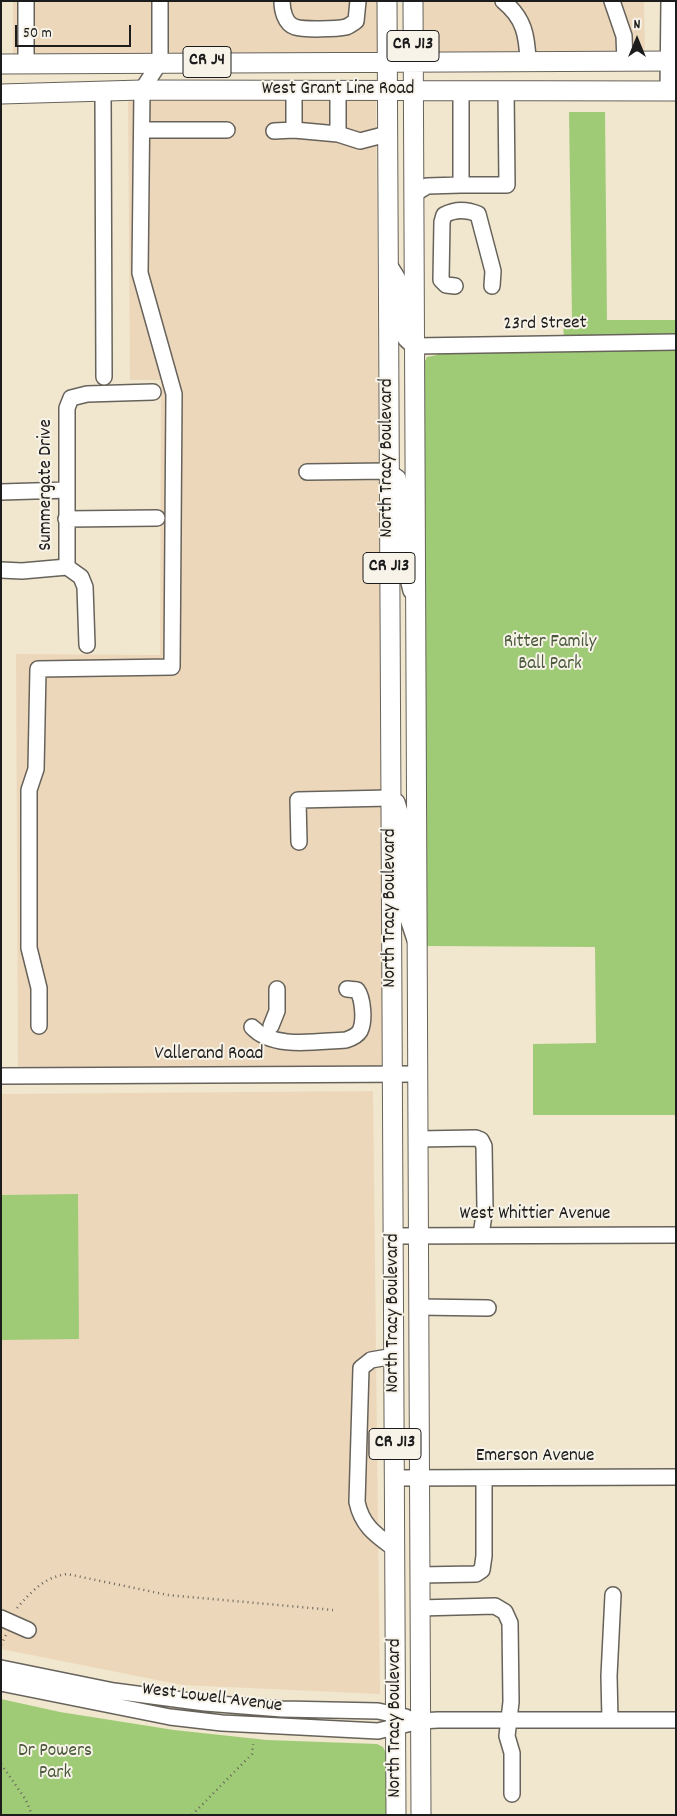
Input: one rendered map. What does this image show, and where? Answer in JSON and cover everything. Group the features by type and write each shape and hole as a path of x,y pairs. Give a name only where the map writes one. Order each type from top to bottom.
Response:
{"main road":[{"name":"North Tracy Boulevard","path":"387,1 396,1815"},
{"name":"North Tracy Boulevard","path":"413,1 421,1815"},
{"name":"West Grant Line Road","path":"1,64 672,61"},
{"name":"West Grant Line Road","path":"1,94 142,90 672,91"}],"street":[{"path":"26,1 26,63"},
{"path":"39,1026 39,988 28,948 29,790 36,769 38,669 172,666 174,394 140,274 142,90 160,62 160,1"},
{"path":"282,1 282,12 289,23 295,28 347,26 356,20 358,1"},
{"path":"503,1 516,12 527,37 528,61"},
{"path":"612,1 624,36 625,61"},
{"path":"669,1 672,91"},
{"path":"294,90 294,130"},
{"path":"338,90 338,134"},
{"path":"461,90 461,185"},
{"path":"414,194 427,186 507,185 506,90"},
{"path":"103,91 104,377"},
{"path":"142,130 227,130"},
{"path":"274,130 338,134 360,141 387,134"},
{"path":"454,286 446,285 442,280 442,222 444,215 452,211 470,211 478,214 493,271 492,286"},
{"path":"388,263 400,283 401,330 409,344 415,346"},
{"name":"23rd Street","path":"415,346 676,342"},
{"name":"Summergate Drive","path":"1,570 22,571 67,567 67,408 71,398 87,394 153,392"},
{"path":"307,472 388,471 394,473 402,485 405,566 415,604"},
{"path":"1,492 67,490"},
{"path":"66,519 157,518"},
{"path":"67,567 81,577 85,587 87,645"},
{"path":"299,842 298,800 390,798 397,802 403,816 405,910 417,946"},
{"path":"271,1026 277,1011 277,989"},
{"path":"252,1027 266,1038 278,1040 346,1040 354,1037 362,1024 362,997 357,990 347,989"},
{"name":"Vallerand Road","path":"1,1076 418,1074"},
{"path":"418,1139 476,1138 481,1140 484,1146 485,1208 481,1236"},
{"name":"West Whittier Avenue","path":"394,1236 676,1235"},
{"path":"418,1307 488,1308"},
{"path":"394,1356 371,1360 361,1368 357,1502 365,1525 395,1549"},
{"name":"Emerson Avenue","path":"395,1478 676,1477"},
{"path":"419,1575 476,1574 482,1570 484,1556 484,1478"},
{"path":"610,1720 609,1676 613,1595"},
{"path":"419,1608 495,1606 502,1608 510,1623 511,1702 507,1736 512,1753 512,1794"},
{"path":"1,1618 28,1630"},
{"name":"West Lowell Avenue","path":"1,1668 114,1691 196,1702 282,1709 378,1711 396,1721"},
{"name":"West Lowell Avenue","path":"1,1684 188,1720 314,1729 378,1731 396,1721 676,1720"}],"path":[{"path":"17,1608 36,1586 59,1575 67,1574 168,1594 333,1610"},
{"path":"1,1645 6,1634"},
{"path":"192,1815 252,1754 253,1744"},
{"path":"1,1764 26,1800 32,1815"}],"shaded area":[{"path":"13,1 382,1 381,56 13,58"},
{"path":"420,1 644,1 645,56 418,53"},
{"path":"128,96 376,98 383,1068 18,1070 16,654 160,655 161,380 130,380"},
{"path":"373,1091 380,1694 182,1685 1,1649 1,1094"}],"green space":[{"name":"Ritter Family Ball Park","path":"569,112 605,112 607,320 676,320 676,1115 533,1115 533,1044 596,1043 595,947 426,946 424,363 427,357 437,355 437,338 564,340 563,321 572,320"},
{"path":"78,1194 79,1339 1,1340 1,1195"},
{"name":"Dr Powers Park","path":"1,1699 60,1712 174,1730 267,1740 377,1744 383,1747 386,1753 387,1815 1,1815"}]}
